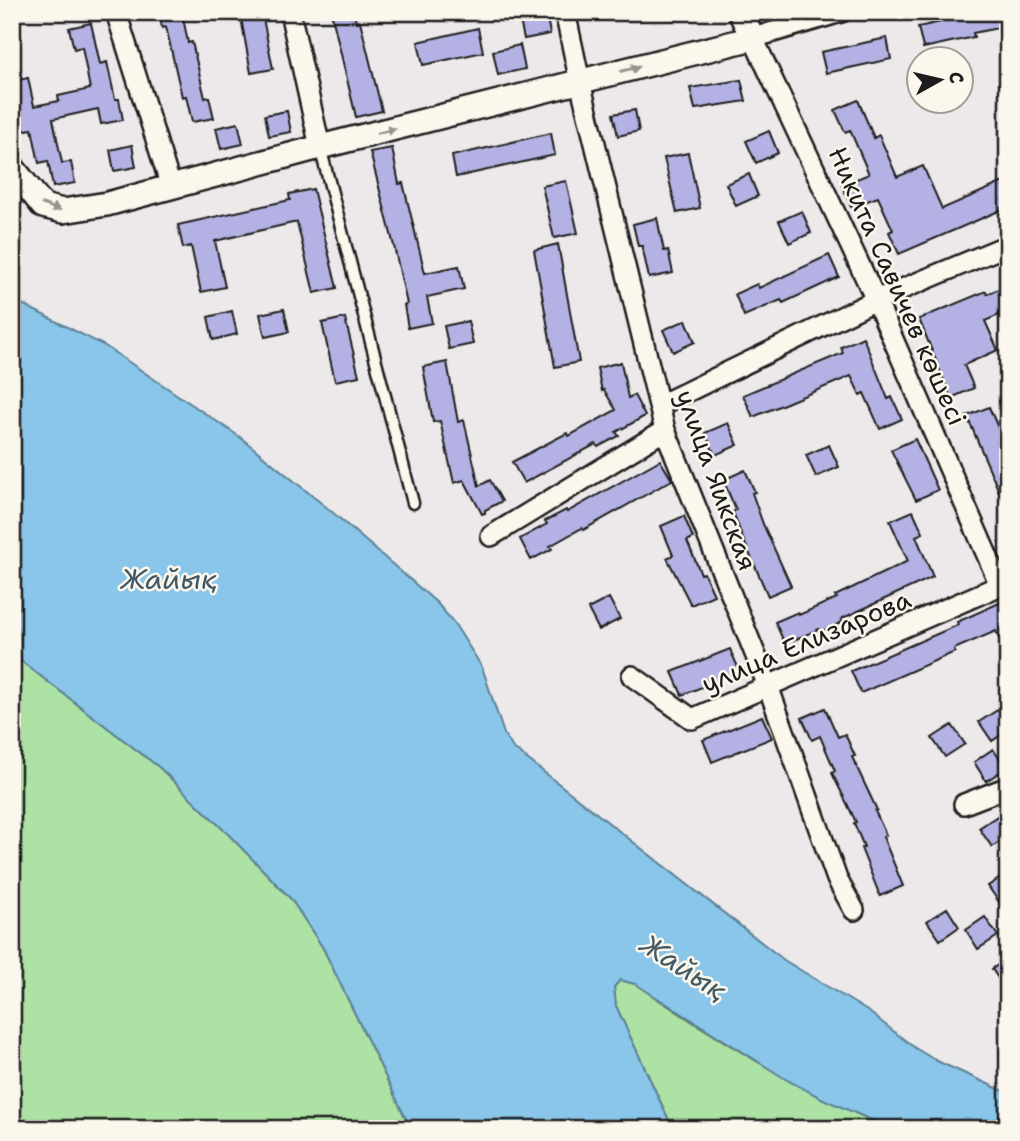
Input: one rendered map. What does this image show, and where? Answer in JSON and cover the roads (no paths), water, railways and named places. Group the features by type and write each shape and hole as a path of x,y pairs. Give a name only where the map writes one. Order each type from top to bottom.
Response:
{"street":[{"path":"116,12 171,187"},
{"path":"290,12 320,147"},
{"name":"улица Яикская","path":"565,12 665,430 768,686 837,879 854,910"},
{"name":"Никита Савичев көшесі","path":"740,12 876,300 1004,584"},
{"path":"12,167 43,206 63,211 107,204 320,147 753,38 841,12"},
{"path":"660,405 876,300 1008,246"},
{"path":"491,536 665,430"},
{"name":"улица Елизарова","path":"632,676 692,719 1004,584"},
{"path":"964,804 1008,787"}],"lane":[{"path":"320,147 413,502"}],"water":[{"name":"Жайық","path":"12,299 105,346 240,437 331,511 437,603 454,623 482,667 504,734 513,748 784,960 869,1012 915,1048 937,1061 1008,1093 1008,1129 892,1129 787,1080 635,984 620,980 614,987 616,1006 673,1129 411,1129 323,948 291,899 160,768 12,654"}]}
